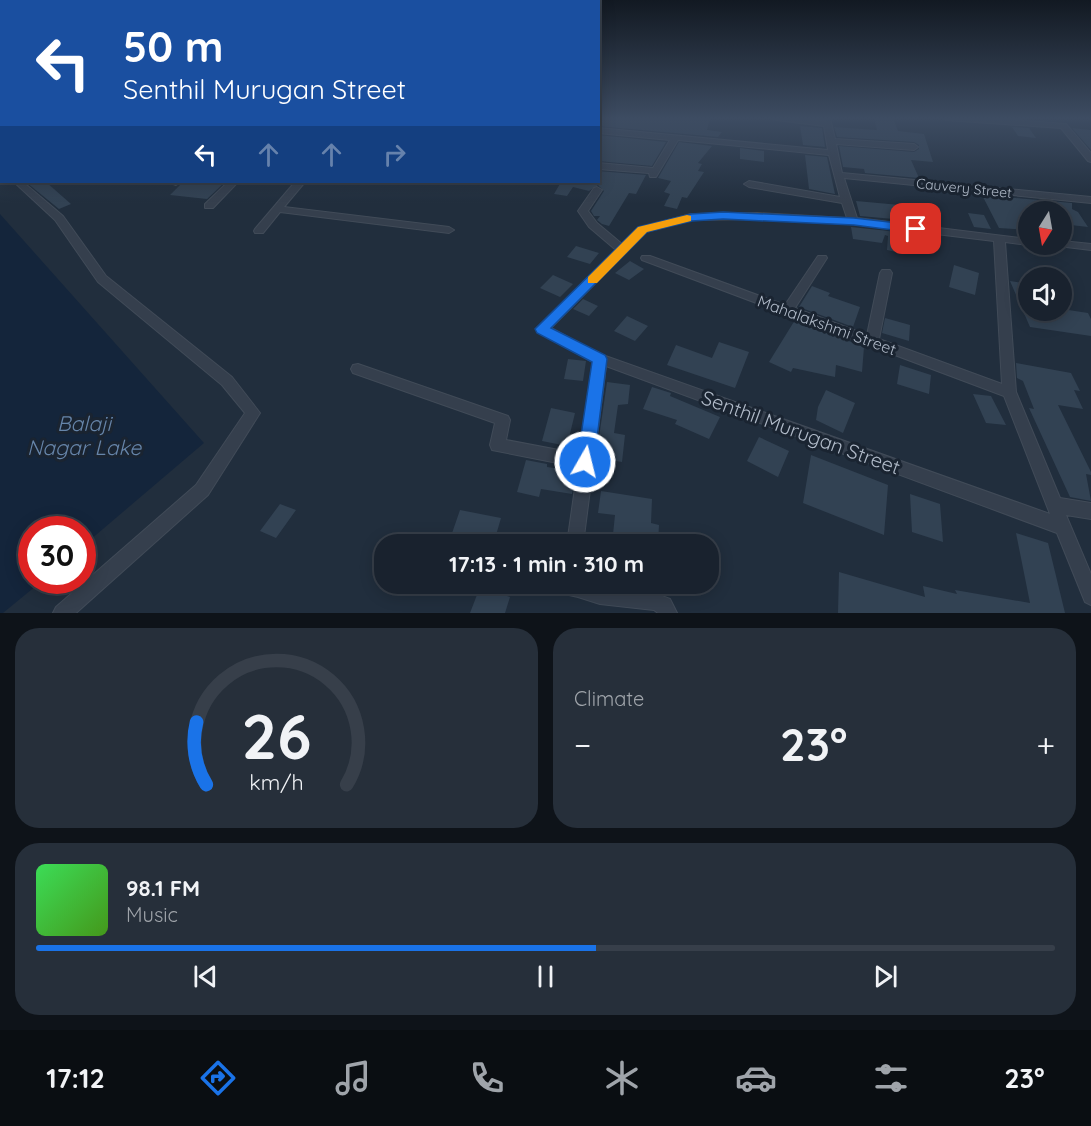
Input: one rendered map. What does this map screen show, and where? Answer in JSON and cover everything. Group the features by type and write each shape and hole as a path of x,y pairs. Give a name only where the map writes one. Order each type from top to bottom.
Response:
{"street":[{"path":"600,166 654,174 670,147"},
{"path":"766,147 833,153"},
{"path":"832,147 838,175 854,221"},
{"path":"909,147 914,147"},
{"path":"1080,147 1091,159"},
{"name":"Cauvery Street","path":"838,175 1091,200"},
{"path":"19,183 58,218 102,279 227,381 253,413 202,490 62,613"},
{"path":"209,206 232,183"},
{"path":"259,231 299,183"},
{"path":"749,184 848,201"},
{"path":"597,190 583,211 592,225 624,250 642,230 691,217 757,216 854,221 1018,241"},
{"path":"277,209 449,230"},
{"path":"999,239 1009,392 1091,596"},
{"path":"1072,245 1091,247"},
{"name":"Senthil Murugan Street","path":"624,250 542,329 600,359 1063,527"},
{"name":"Mahalakshmi Street","path":"646,258 1009,392"},
{"path":"788,310 822,258"},
{"path":"872,341 886,273"},
{"path":"576,534 600,359"},
{"path":"358,369 503,420 497,445 585,462"},
{"path":"1054,505 1091,512"},
{"path":"592,594 655,601 664,605 668,613"}],"water":[{"name":"Balaji Nagar Lake","path":"0,214 204,443 96,535 96,516 18,516 18,594 26,594 0,613"}],"building":[{"path":"600,147 663,147 652,166 600,161"},
{"path":"676,147 712,147 698,163 702,164 698,171 704,172 687,198 682,197 677,209 664,206 670,194 664,192 671,181 658,178"},
{"path":"839,147 914,152 919,147 928,147 933,162 911,160 919,178 865,173 864,169 843,167"},
{"path":"740,148 764,151 764,162 740,159"},
{"path":"805,155 827,157 835,194 809,189"},
{"path":"600,171 646,175 636,194 629,193 609,226 597,220 600,216 594,216 591,211 604,191 598,185 589,191 573,187 567,196 554,194 560,183 600,183"},
{"path":"27,183 47,183 71,204 59,209"},
{"path":"182,183 224,183 207,199 170,195"},
{"path":"982,195 1050,201 1018,201 1018,229 999,228"},
{"path":"856,201 911,206 916,221 860,216"},
{"path":"1072,209 1078,212 1088,227 1072,225"},
{"path":"968,213 984,215 991,229 974,227"},
{"path":"851,227 898,232 905,254 887,250 888,236 885,235 882,243 853,239"},
{"path":"576,246 599,253 590,264 567,257"},
{"path":"630,261 644,269 629,280 615,273"},
{"path":"954,265 979,273 975,295 949,287"},
{"path":"553,275 573,284 560,297 540,288"},
{"path":"1010,281 1018,282 1018,299"},
{"path":"812,286 830,293 828,296 860,307 853,327 799,307"},
{"path":"583,299 598,306 589,316 573,309"},
{"path":"1072,311 1088,313 1091,319 1091,336 1030,327 1027,321 1072,321"},
{"path":"627,316 648,326 635,341 614,331"},
{"path":"885,318 910,325 909,341 882,333"},
{"path":"795,320 864,347 862,372 836,365 835,377 793,368 791,372 769,362"},
{"path":"719,342 749,352 735,388 667,365 676,345 712,358"},
{"path":"568,359 586,361 583,381 564,379"},
{"path":"1016,363 1071,373 1080,391 1074,390 1083,409 1058,405 1091,472 1091,475 1086,474 1091,501 1070,497 1029,408 1034,409 1023,381 1017,378"},
{"path":"900,365 931,375 929,394 897,384"},
{"path":"607,382 630,385 628,404 618,405 614,433 625,435 622,462 596,458"},
{"path":"652,387 671,393 670,396 720,417 709,439 675,424 677,420 643,409"},
{"path":"826,390 855,403 843,433 816,420 818,407"},
{"path":"973,394 991,396 1006,425 986,423"},
{"path":"551,408 575,413 567,446 542,441"},
{"path":"759,437 789,451 778,477 747,461"},
{"path":"811,455 888,485 884,535 803,503"},
{"path":"526,460 547,464 547,467 575,471 572,494 541,489 539,497 517,492"},
{"path":"601,491 652,499 651,523 659,525 659,534 613,534 615,515 598,513"},
{"path":"910,494 940,504 943,542 912,532"},
{"path":"280,504 296,510 276,538 260,531"},
{"path":"460,510 501,518 496,534 452,534"},
{"path":"1016,533 1048,543 1065,613 838,613 839,572 925,597 923,586 957,594 955,590 1030,603"},
{"path":"477,594 501,594 510,597 505,613 470,613"}],"slow traffic":[{"path":"592,280 642,230 687,218"}],"route":[{"path":"585,462 600,359 542,329 642,230 691,217 723,215 854,221 916,229"}]}
